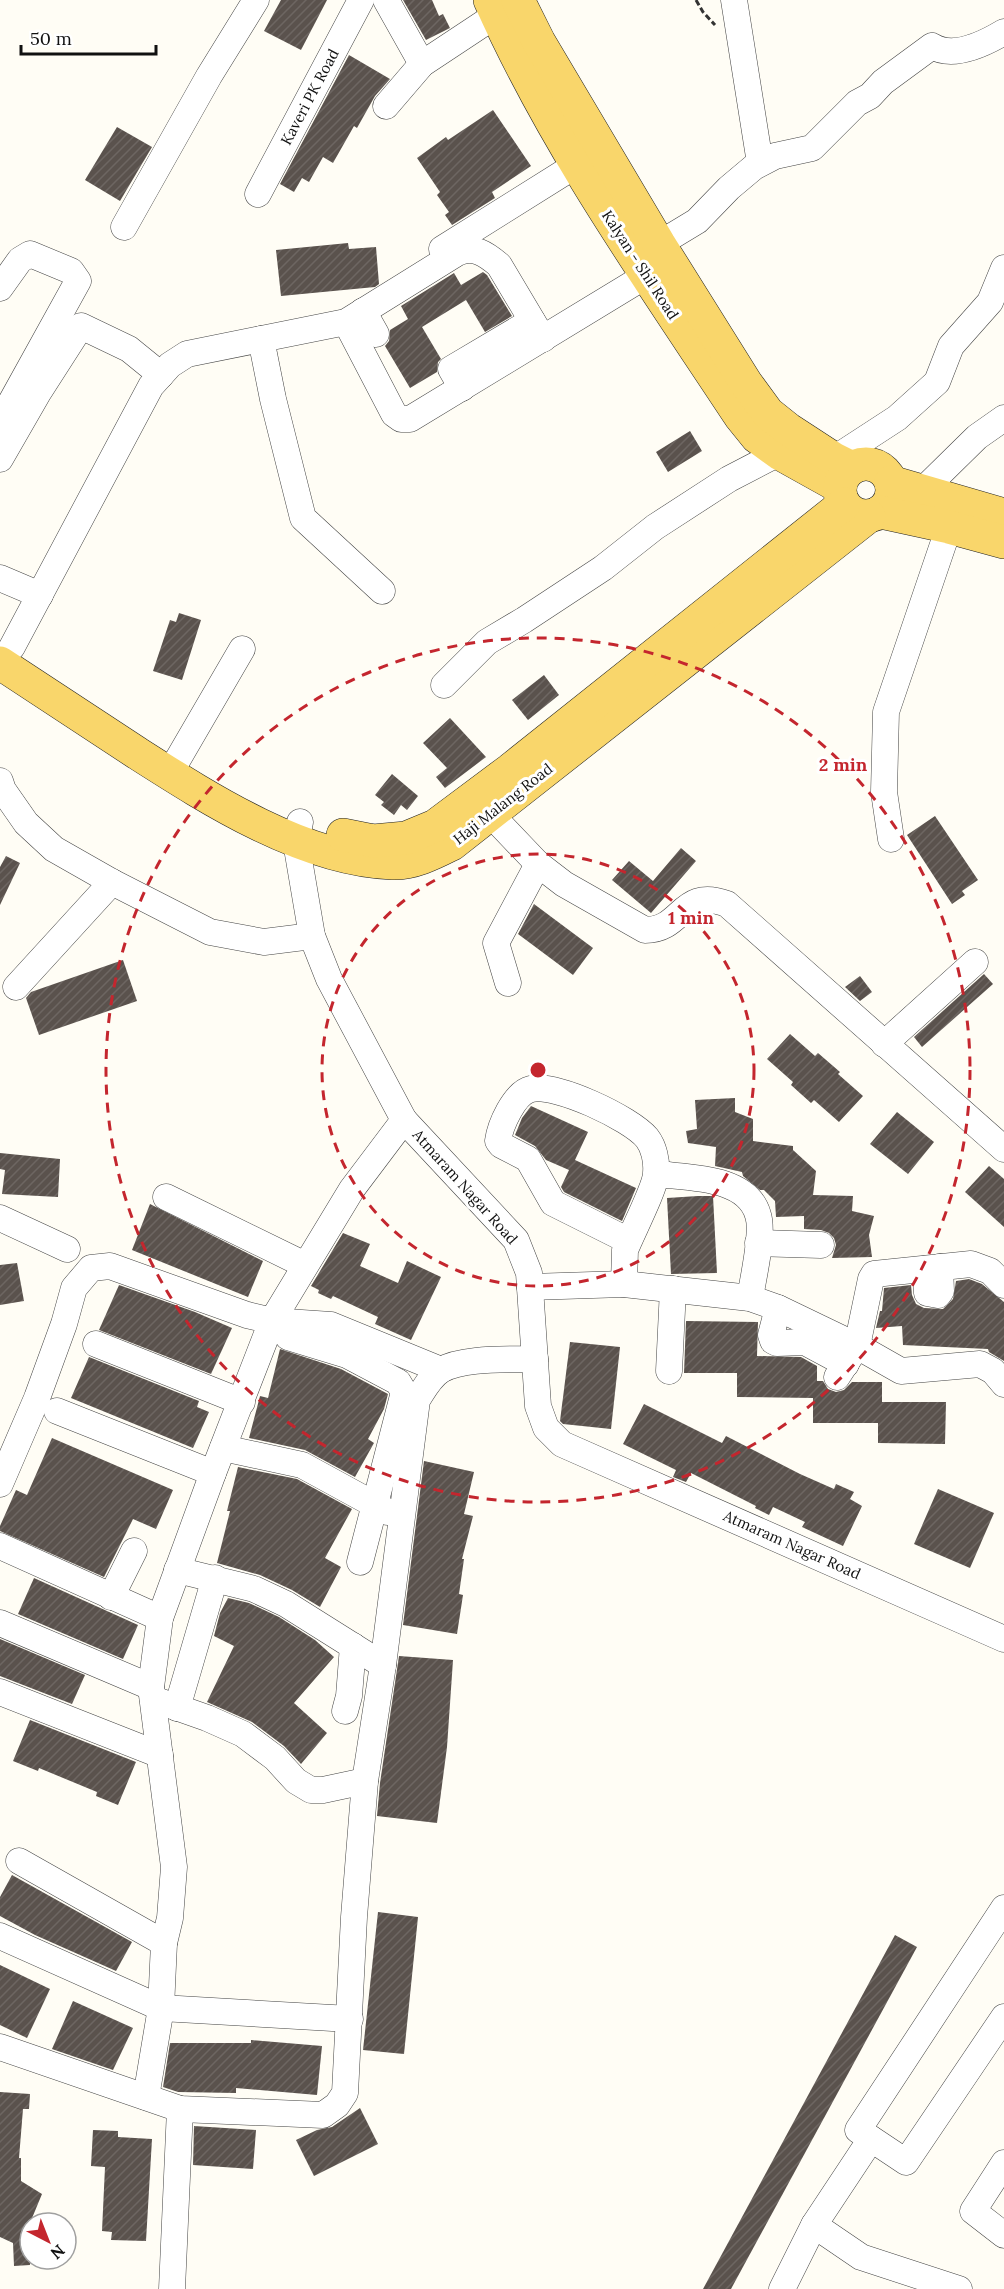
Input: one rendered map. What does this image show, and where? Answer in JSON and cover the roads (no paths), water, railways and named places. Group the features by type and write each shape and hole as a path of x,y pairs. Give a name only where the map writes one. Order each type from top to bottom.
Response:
{"main road":[{"name":"Kalyan - Shil Road","path":"501,5 512,50 576,165 740,416 757,437 779,453 853,491"},
{"name":"Kalyan - Shil Road","path":"501,5 539,42 659,244 746,383 768,413 853,491"},
{"path":"1004,515 891,482 884,471 874,465 863,464 853,491 950,526 1004,542"},
{"name":"Haji Malang Road","path":"4,650 173,766 298,832 334,834 372,841 405,838 482,805 510,770 812,546 853,491"}],"street":[{"path":"124,228 209,76 256,0"},
{"name":"Kaveri PK Road","path":"258,194 362,0"},
{"path":"386,0 422,64"},
{"path":"734,0 760,163"},
{"path":"386,106 422,64 501,5"},
{"path":"659,244 697,221 729,188 760,163 775,156 812,148 857,103 870,96 883,82 932,46 942,52 961,49 1004,32"},
{"path":"400,275 576,165"},
{"path":"4,650 40,595 151,386 170,365 187,354 354,316 457,253 472,249 490,257 499,265 538,330"},
{"path":"0,288 20,260 30,254 71,271 78,281 70,322 38,393 0,459"},
{"path":"853,491 897,418 938,382 951,346 990,302 1004,268"},
{"path":"354,316 394,414 401,419 410,419 462,388 498,354 538,330 647,275"},
{"path":"354,316 376,334"},
{"path":"70,322 129,349 161,375"},
{"path":"0,422 70,322"},
{"path":"261,339 273,399 303,518 382,591"},
{"path":"921,492 977,436 1004,418"},
{"path":"444,685 488,642 603,567 655,527 729,479 779,453"},
{"path":"891,839 884,792 886,712 950,526"},
{"path":"0,578 40,595"},
{"path":"173,766 242,649"},
{"path":"0,781 3,790 26,823 54,849 112,882 210,932 264,942 312,936"},
{"path":"482,805 538,864 564,884 645,930 658,930 693,902 712,899 727,904 1004,1149"},
{"name":"Atmaram Nagar Road","path":"298,832 312,936 329,979 404,1120 516,1239 529,1273 538,1406 546,1428 561,1443 1004,1639"},
{"path":"508,983 496,943 538,864"},
{"path":"16,987 112,882"},
{"path":"884,1044 975,962"},
{"path":"624,1284 625,1251 657,1174 653,1148 646,1137 616,1114 551,1089 532,1089 518,1096 499,1134 498,1141 501,1145 528,1159 553,1203 629,1241"},
{"path":"146,2097 161,2008 164,1944 170,1918 174,1867 152,1693 160,1618 223,1448 242,1402 280,1329 305,1265 352,1189 404,1120"},
{"path":"657,1174 727,1185 751,1201 759,1216 758,1243 750,1298"},
{"path":"166,1197 305,1265"},
{"path":"0,1218 69,1251 92,1268"},
{"path":"758,1243 821,1245"},
{"path":"847,1362 874,1274 971,1264 990,1271 1004,1285"},
{"path":"0,1484 37,1398 64,1324 74,1288 92,1268 110,1266 280,1329 331,1325 398,1382 404,1392 360,1562"},
{"path":"530,1287 624,1284 750,1298 778,1308 847,1362 907,1372 980,1364 987,1366 1004,1384"},
{"path":"669,1371 673,1289"},
{"path":"96,1344 242,1402"},
{"path":"352,1345 441,1370"},
{"path":"0,2047 180,2109 323,2115 337,2105 345,2093 354,1917 365,1781 383,1665 417,1400 428,1382 441,1370 466,1363 535,1359"},
{"path":"57,1411 213,1473"},
{"path":"223,1448 302,1465 402,1520"},
{"path":"0,1546 160,1618"},
{"path":"111,1597 134,1551"},
{"path":"177,1570 254,1589 286,1604 383,1665"},
{"path":"177,1708 215,1578"},
{"path":"0,1623 152,1693 177,1708 243,1734 275,1758 296,1781 311,1790 323,1790 365,1781"},
{"path":"345,1711 349,1696 353,1646"},
{"path":"0,1692 160,1755"},
{"path":"20,1861 164,1944"},
{"path":"1004,1908 858,2130 906,2162 1004,2017"},
{"path":"0,1936 161,2008 350,2019"},
{"path":"172,2289 180,2109"},
{"path":"782,2289 814,2225 871,2139"},
{"path":"1004,2163 973,2211 1004,2235"},
{"path":"814,2225 861,2258 942,2287"}]}
